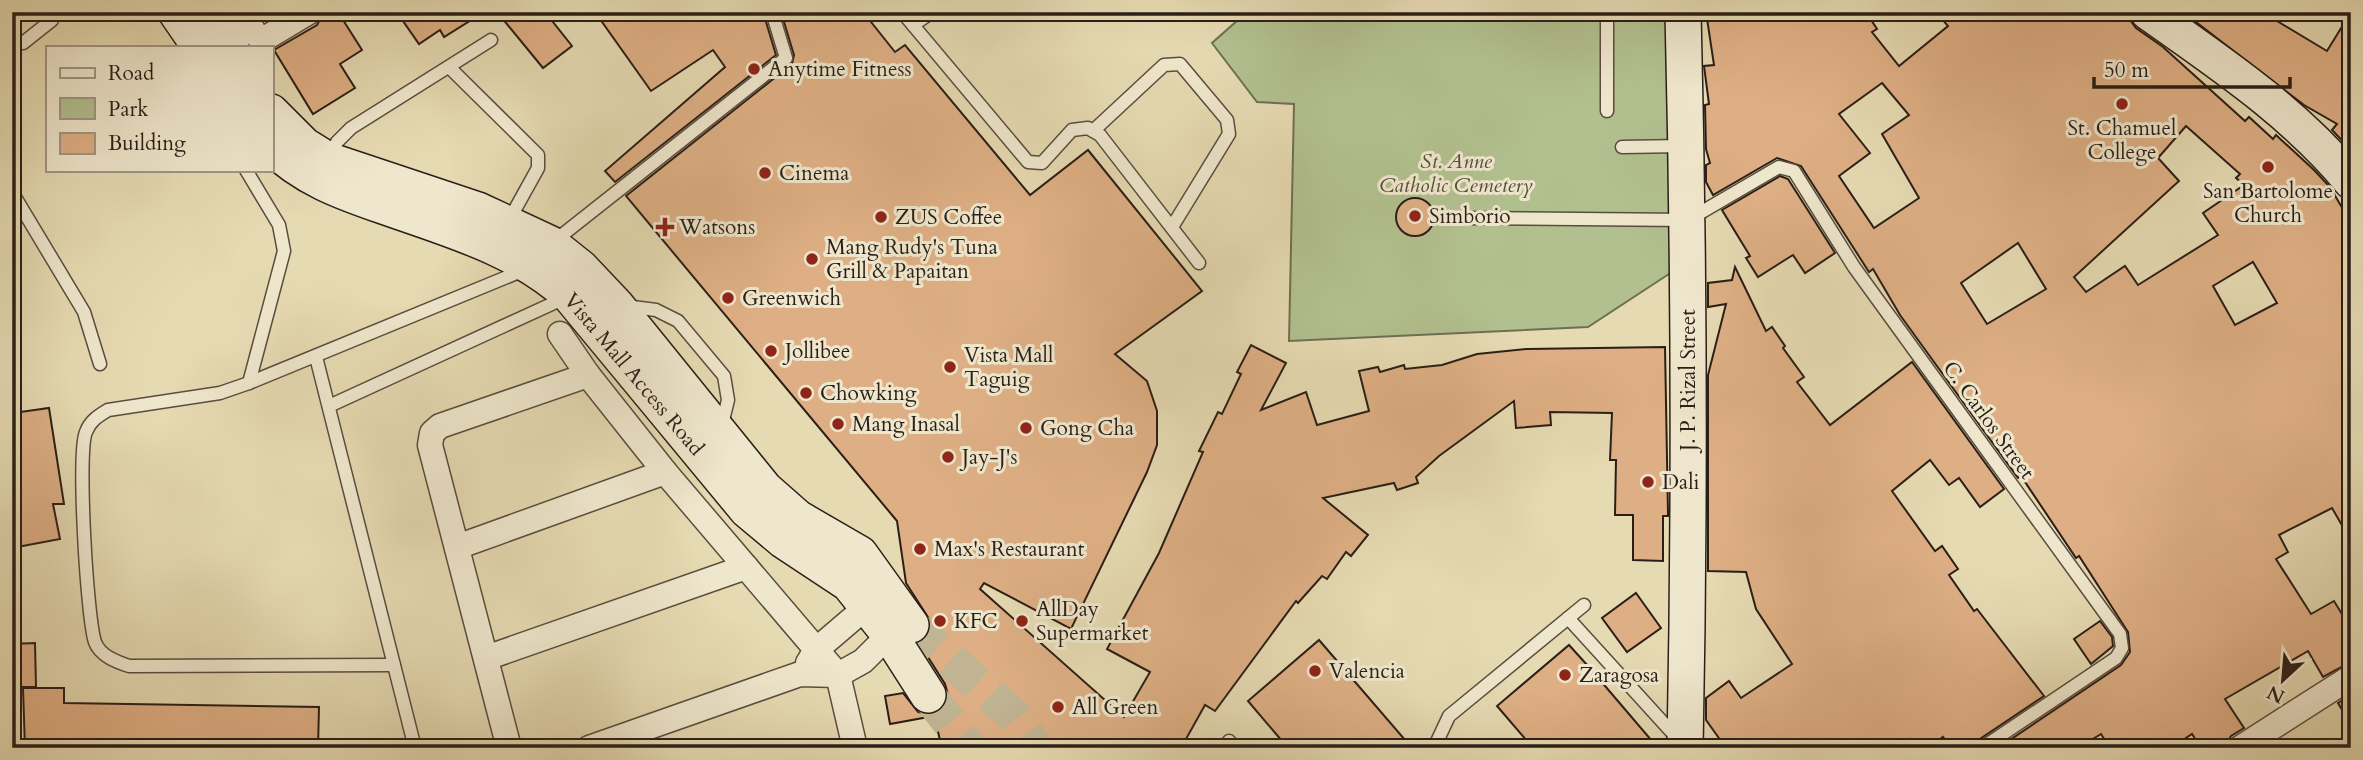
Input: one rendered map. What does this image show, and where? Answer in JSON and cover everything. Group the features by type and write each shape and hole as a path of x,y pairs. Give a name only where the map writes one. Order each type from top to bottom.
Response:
{"street":[{"path":"176,12 199,46"},
{"path":"209,12 230,46"},
{"path":"243,12 255,34 264,39 309,12"},
{"name":"J. P. Rizal Street","path":"1683,12 1688,220 1689,607 1685,747"},
{"path":"2148,12 2258,90 2301,128 2351,181"},
{"name":"Vista Mall Access Road","path":"273,113 304,145 323,171 469,237 542,255 581,268 606,315 709,443 747,510 783,541 849,584 877,598 902,626 928,695"},
{"name":"Vista Mall Access Road","path":"273,148 292,165 323,171 508,222 542,255 570,296 606,315"},
{"path":"561,334 588,374 665,472 838,675 855,748"},
{"path":"509,748 430,444 432,433 440,426 588,374"},
{"path":"457,547 665,472"},
{"path":"486,658 746,567"},
{"path":"800,674 816,650 877,598"},
{"path":"589,748 800,674 838,675 863,661 902,626"},
{"path":"2240,748 2351,677"}],"lane":[{"path":"394,665 129,666 111,660 95,644 85,543 84,435 93,419 108,410 220,393 249,383 316,357 542,255 786,58 772,12"},
{"path":"902,12 1028,162 1042,163 1072,130 1084,128 1093,131 1105,141 1199,263"},
{"path":"913,25 932,12"},
{"path":"1607,12 1607,111"},
{"path":"12,38 16,43 23,44 52,20"},
{"path":"323,171 337,142 351,128 491,40"},
{"path":"1093,131 1164,65 1173,62 1180,64 1227,120 1229,134 1172,227"},
{"path":"450,68 538,155 538,168 508,222"},
{"path":"1622,147 1686,146"},
{"name":"C. Carlos Street","path":"1688,220 1779,167 1794,171 1854,267 2120,634 2122,648 2116,658 1982,748"},
{"path":"247,172 279,225 284,251 249,383"},
{"path":"12,192 83,312 100,364"},
{"path":"1461,218 1688,220"},
{"path":"329,406 570,296"},
{"path":"606,315 656,310 678,321 724,376 728,400 709,443"},
{"path":"316,357 415,748"},
{"path":"1434,748 1449,716 1584,605"},
{"path":"1568,618 1685,747"}],"green space":[{"name":"St. Anne Catholic Cemetery","path":"1247,12 1677,12 1675,270 1588,327 1289,341 1294,104 1257,102 1212,43"}],"building":[{"path":"324,12 338,12 362,50 340,64 355,88 313,114 274,50 317,25"},
{"path":"416,12 484,12 444,37 440,30 419,44 403,21"},
{"path":"497,12 545,12 572,46 543,68"},
{"path":"595,12 763,12 776,55 615,182 605,171 725,67 713,50 651,91"},
{"name":"Vista Mall Taguig","path":"781,12 863,12 895,52 905,45 1030,195 1088,150 1202,291 1115,354 1147,381 1157,411 1157,445 1147,472 1071,629 984,583 980,589 1124,717 1150,672 1107,649 1159,553 1203,452 1199,451 1218,412 1222,414 1241,374 1237,372 1251,345 1286,363 1261,410 1306,392 1317,425 1369,411 1359,371 1378,367 1380,372 1404,365 1405,369 1442,365 1477,354 1527,349 1665,347 1668,516 1663,516 1663,561 1633,560 1633,515 1615,515 1616,460 1610,460 1612,413 1550,412 1551,425 1516,428 1514,401 1439,456 1416,477 1418,483 1397,490 1394,483 1323,498 1368,535 1351,556 1346,552 1327,579 1322,576 1298,603 1296,601 1215,711 1205,705 1181,748 942,748 934,716 890,724 885,696 903,693 918,712 928,715 939,712 948,695 945,684 919,643 929,634 931,622 906,583 897,521 626,196 792,64 794,55"},
{"path":"1706,12 1866,12 1877,29 1872,32 1899,66 1948,26 1936,12 2124,12 2136,28 2163,47 2245,121 2249,117 2273,139 2276,135 2314,170 2330,187 2351,223 2351,541 2332,508 2279,535 2288,552 2276,559 2311,614 2334,601 2351,629 2351,662 2323,677 2308,651 2225,699 2244,728 2231,736 2224,748 2201,748 2192,734 2171,748 2110,748 2101,734 2078,748 1998,748 2121,665 2130,652 2128,632 2079,556 2076,558 2021,476 2018,478 1900,315 1873,269 1869,272 1801,166 1777,158 1713,195 1706,182 1706,165 1710,163 1706,149 1705,105 1709,104 1704,66 1714,65","holes":["1882,83 1909,115 1882,134 1919,198 1874,228 1839,176 1870,153 1839,114","2186,126 2240,174 2236,178 2244,185 2203,213 2218,235 2138,285 2125,266 2086,292 2074,277 2179,181 2158,158","2018,243 2046,289 1987,324 1961,283","2253,262 2277,303 2235,325 2213,286"]},
{"path":"2183,12 2262,12 2327,51 2351,12 2351,150 2332,130 2337,124 2304,105"},
{"path":"1780,176 1788,179 1835,253 1805,273 1793,255 1758,277 1746,258 1750,256 1722,210"},
{"name":"Simborio","path":"1415,198 1429,203 1434,217 1429,231 1415,236 1401,231 1396,217 1401,203"},
{"path":"1735,267 1766,331 1772,327 1785,346 1783,348 1804,377 1797,382 1830,425 1912,362 2004,489 1980,507 1959,478 1949,485 1930,460 1892,491 1935,551 1942,546 1958,569 1949,575 1974,611 1977,609 2044,696 1977,741 1973,748 1951,748 1943,737 1927,748 1916,748 1910,739 1899,748 1726,748 1706,720 1706,698 1729,681 1741,698 1792,664 1756,609 1746,572 1708,571 1708,375 1726,304 1708,307 1708,283 1732,280"},
{"path":"49,408 64,504 53,504 60,539 12,548 12,467 21,466 13,413"},
{"path":"1636,593 1661,628 1627,652 1602,618"},
{"path":"2100,621 2112,637 2113,646 2091,664 2074,639"},
{"name":"Valencia","path":"1319,640 1412,748 1288,748 1248,701"},
{"path":"35,643 36,687 12,687 12,644"},
{"name":"Zaragosa","path":"1569,645 1658,748 1533,748 1497,706"},
{"path":"23,688 64,688 64,703 319,707 318,748 25,748"},
{"path":"2351,695 2351,725 2338,703"}],"tunnel":[{"path":"911,625 1015,717 1036,748"},
{"path":"928,695 970,748"}],"place":[{"name":"Anytime Fitness","path":"754,69"},
{"name":"St. Chamuel College","path":"2122,104"},
{"name":"San Bartolome Church","path":"2268,167"},
{"name":"Cinema","path":"765,173"},
{"name":"Simborio","path":"1415,216"},
{"name":"ZUS Coffee","path":"881,217"},
{"name":"Watsons","path":"665,227"},
{"name":"Mang Rudy's Tuna Grill & Papaitan","path":"812,259"},
{"name":"Greenwich","path":"728,298"},
{"name":"Jollibee","path":"771,351"},
{"name":"Vista Mall Taguig","path":"950,367"},
{"name":"Chowking","path":"806,393"},
{"name":"Mang Inasal","path":"838,424"},
{"name":"Gong Cha","path":"1026,428"},
{"name":"Jay-J's","path":"948,457"},
{"name":"Dali","path":"1648,482"},
{"name":"Max's Restaurant","path":"920,549"},
{"name":"KFC","path":"940,621"},
{"name":"AllDay Supermarket","path":"1022,621"},
{"name":"Valencia","path":"1315,671"},
{"name":"Zaragosa","path":"1565,675"},
{"name":"All Green","path":"1058,707"}]}
